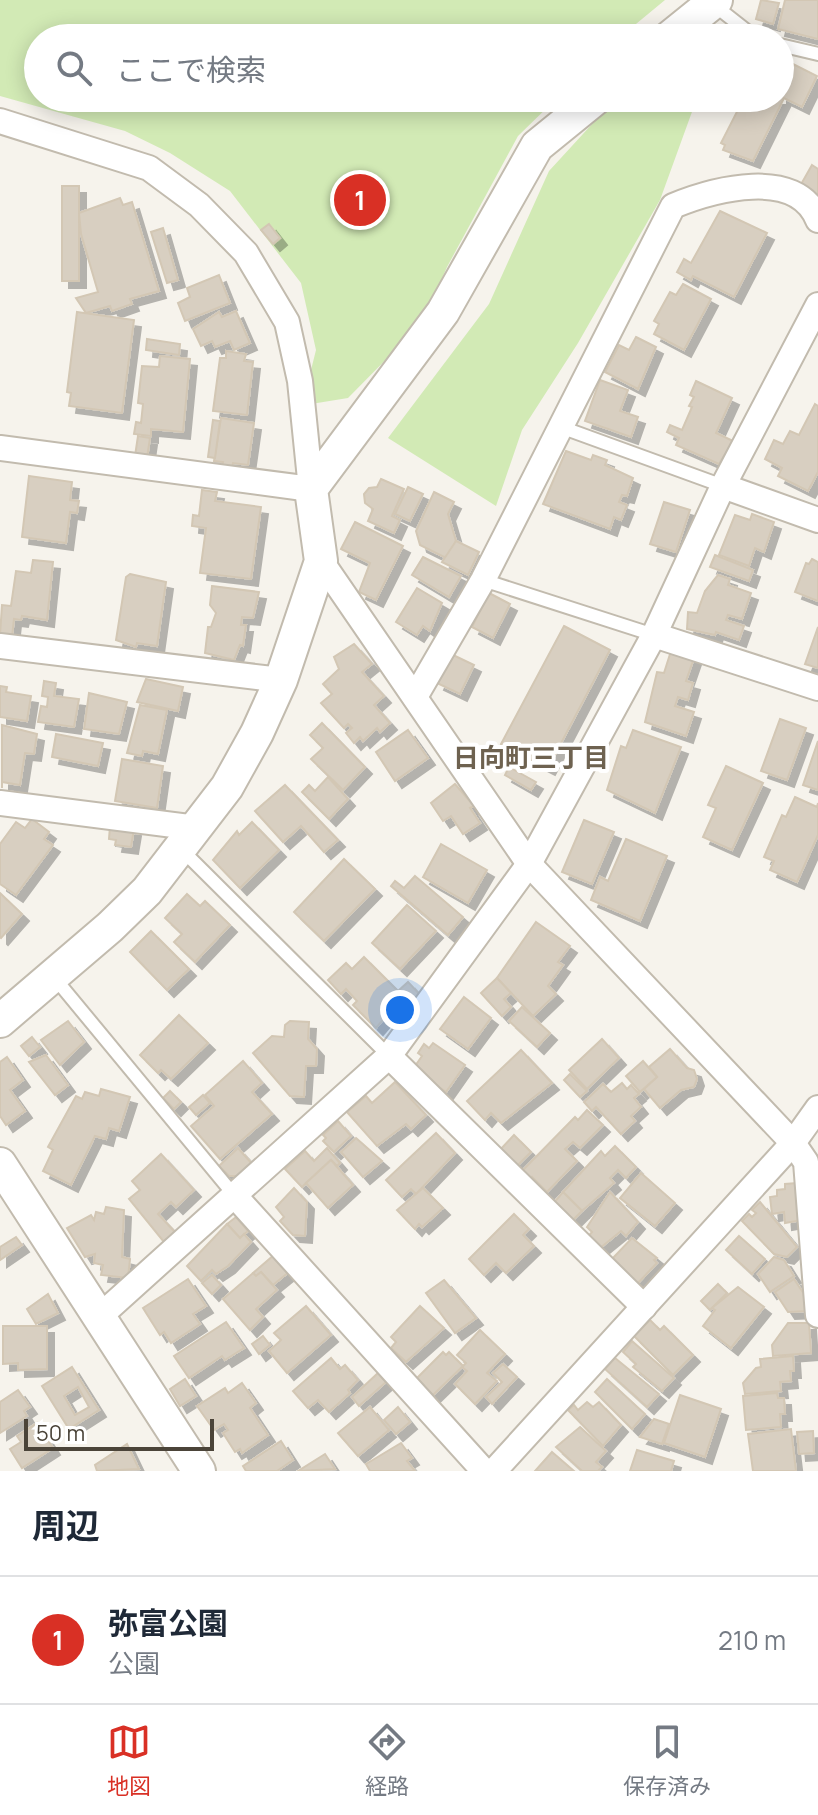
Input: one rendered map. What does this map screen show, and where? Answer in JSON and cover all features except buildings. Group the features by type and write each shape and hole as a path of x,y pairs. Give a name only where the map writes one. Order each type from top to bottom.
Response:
{"street":[{"path":"686,24 714,2"},
{"path":"311,489 443,312 537,146 579,112"},
{"path":"0,121 149,168 199,205 246,253 287,322 300,381 321,561 281,680 250,746 189,838 138,900 0,1021"},
{"path":"415,697 483,580 558,426 673,206 697,196 762,185 787,189 815,213 818,220"},
{"path":"99,1317 389,1056 529,864 654,635 723,486 818,305"},
{"path":"0,448 311,489"},
{"path":"723,486 818,520"},
{"path":"321,561 529,864 793,1143 806,1162 818,1315"},
{"path":"654,635 818,688"},
{"path":"0,646 281,680"},
{"path":"0,803 189,838"},
{"path":"389,1056 644,1307"},
{"path":"494,1471 793,1143 818,1108"},
{"path":"0,1164 199,1471"},
{"path":"234,1195 484,1471"}],"lane":[{"path":"714,2 740,24"},
{"path":"794,48 818,54"},
{"path":"558,426 723,486"},
{"path":"483,580 654,635"},
{"path":"189,838 389,1056"},
{"path":"53,976 234,1195"}],"green space":[{"path":"0,0 665,0 636,24 24,24 24,103 0,96"},
{"path":"57,112 543,112 518,136 447,267 423,322 348,398 311,404 307,386 316,350 301,283 230,191 170,153 125,131"},
{"path":"603,112 692,112 660,200 578,343 522,430 496,506 388,438 489,304 549,171"}],"place":[{"name":"弥富公園","path":"360,200"}],"district":[{"name":"日向町三丁目","path":"531,757"}]}
